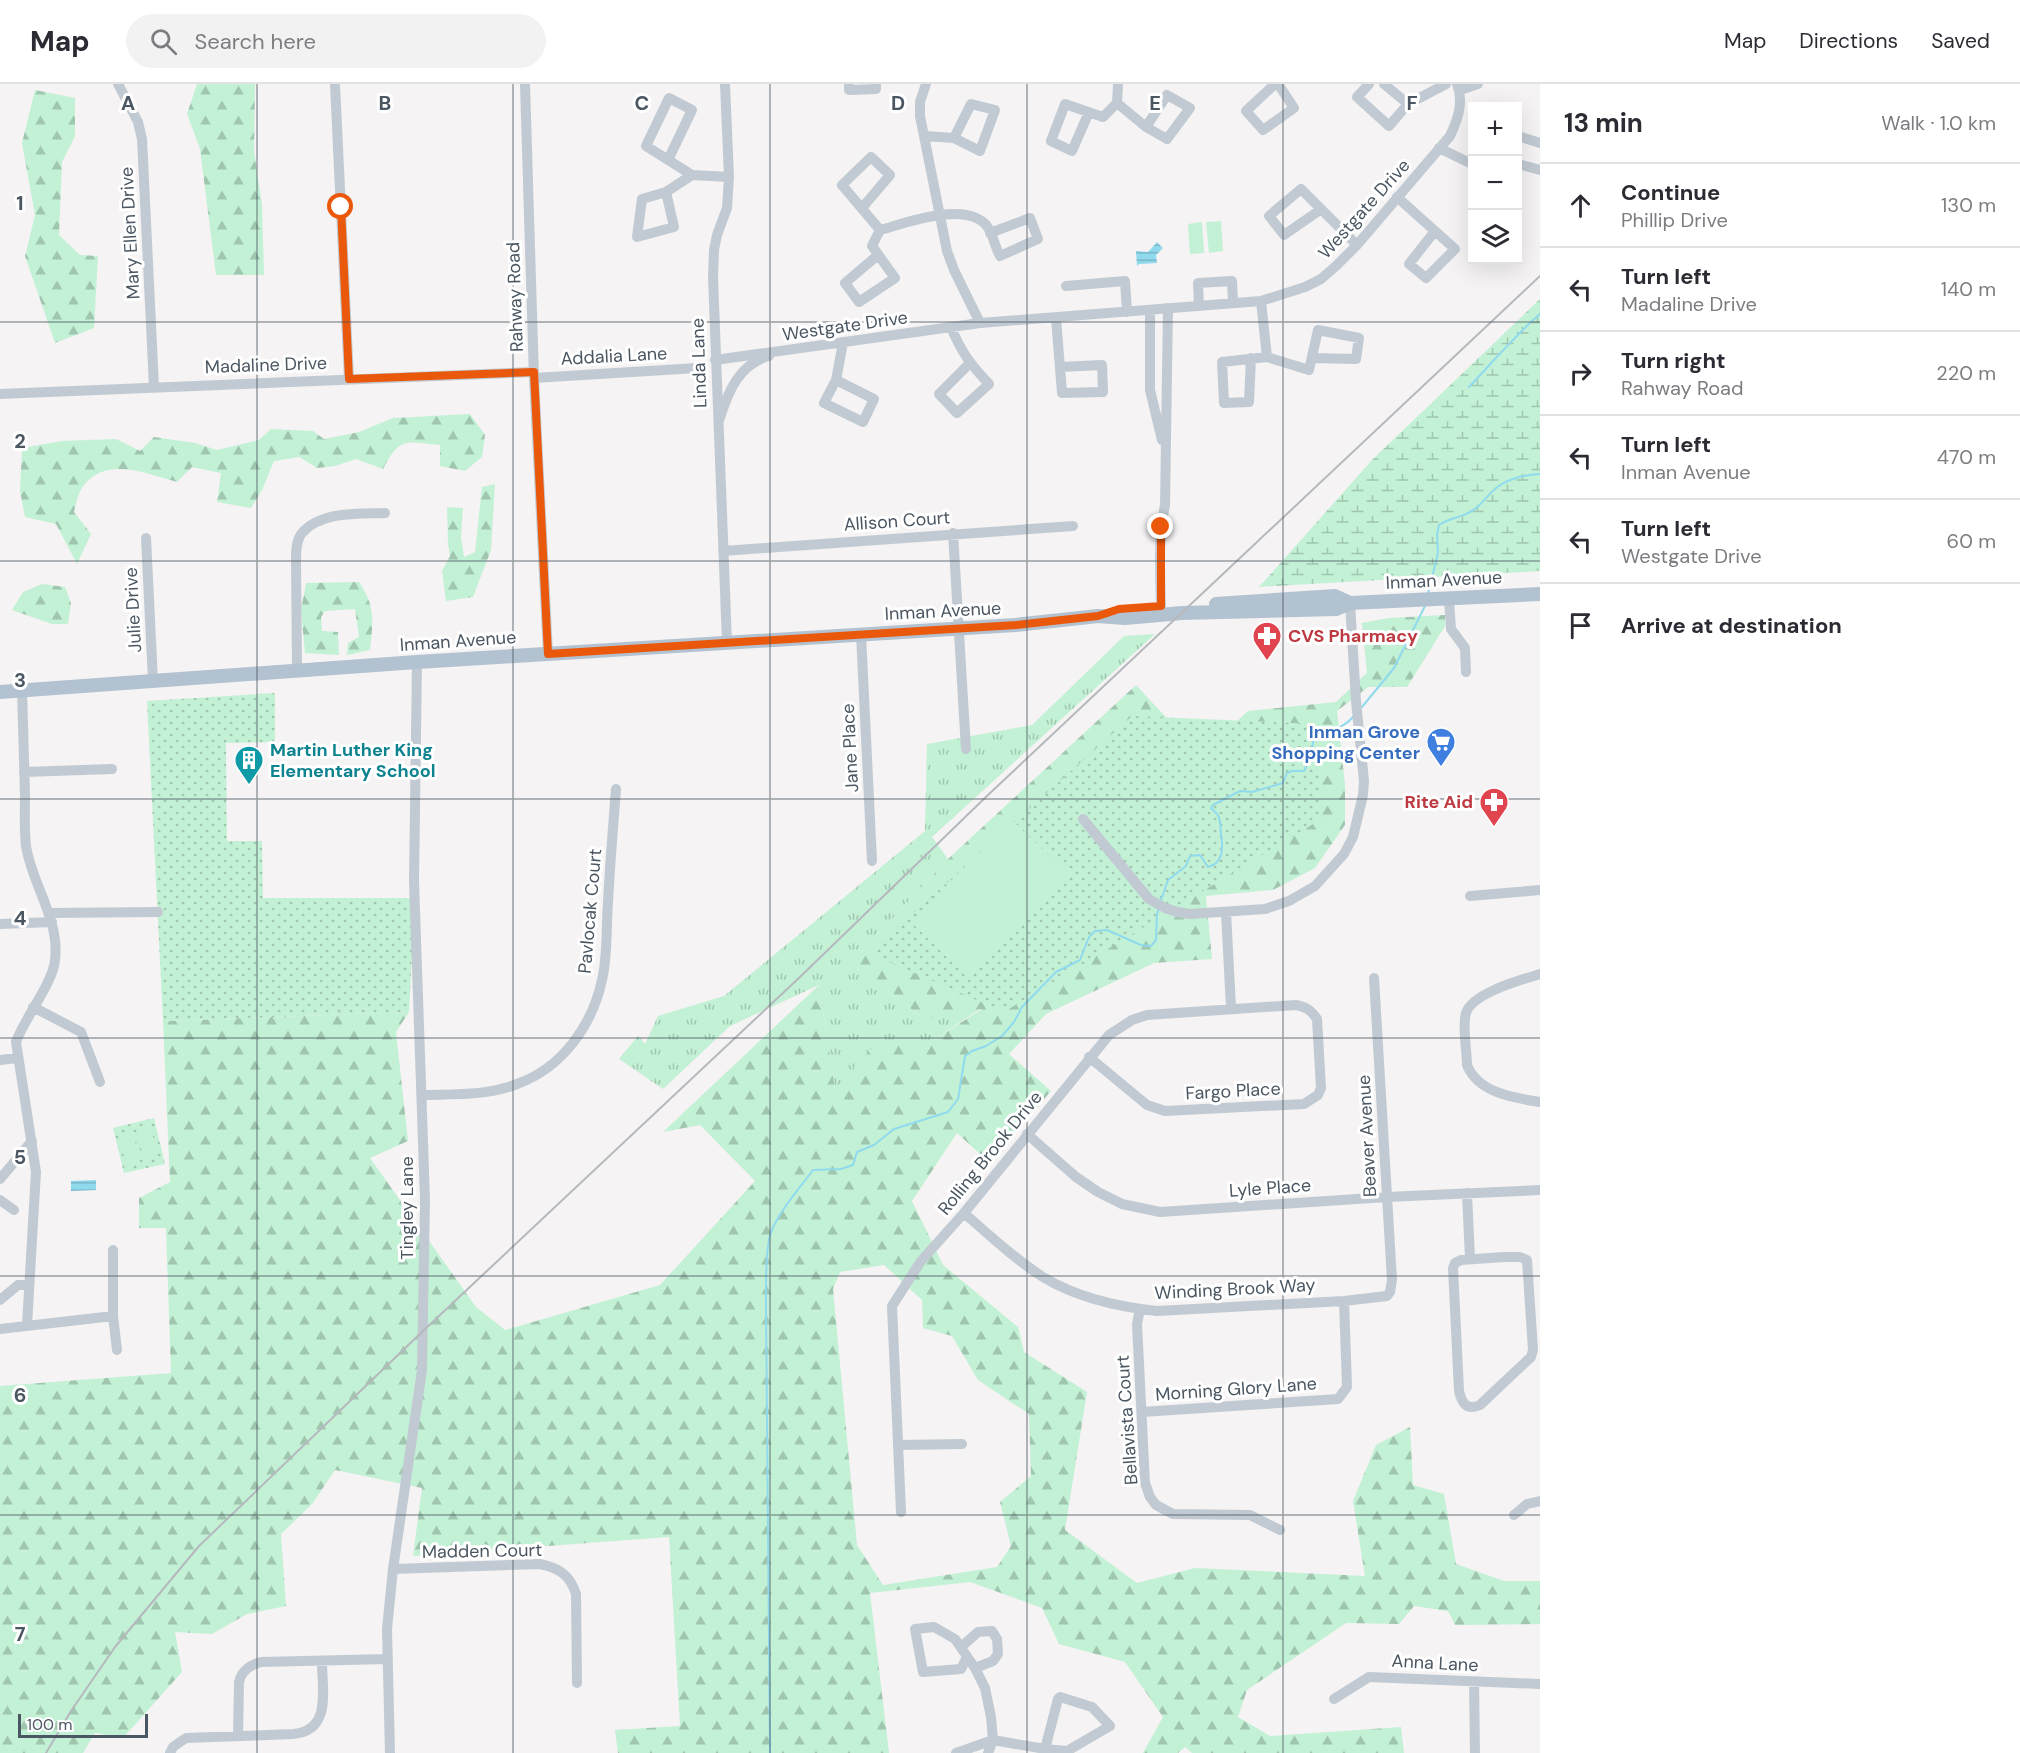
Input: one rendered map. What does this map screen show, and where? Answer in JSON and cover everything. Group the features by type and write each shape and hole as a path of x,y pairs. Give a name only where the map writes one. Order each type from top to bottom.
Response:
{"main road":[{"name":"Inman Avenue","path":"0,692 417,662 1016,625 1098,616 1125,618 1182,613 1336,609 1350,603 1540,594"},
{"name":"Inman Avenue","path":"1098,616 1119,609 1335,596 1350,603"}],"street":[{"name":"Mary Ellen Drive","path":"118,84 138,122 142,139 154,387"},
{"path":"335,84 349,379"},
{"name":"Rahway Road","path":"525,84 534,375 548,654"},
{"name":"Linda Lane","path":"725,84 729,177 727,208 717,235 712,277 727,643"},
{"path":"849,84 849,90 876,89 876,84"},
{"path":"926,84 920,110 933,188 947,251 980,323"},
{"path":"1089,112 1103,117 1117,103 1118,84"},
{"path":"1369,84 1357,97 1389,126 1408,104 1446,84"},
{"path":"1384,84 1408,104"},
{"path":"1458,87 1478,84"},
{"name":"Westgate Drive","path":"715,360 980,323 1261,301 1290,293 1321,279 1357,245 1450,136 1459,118 1458,87"},
{"path":"668,160 692,110 669,99 646,146 668,160 692,175 729,177"},
{"path":"1117,103 1146,127"},
{"path":"925,136 954,138 980,151 995,110 971,104 954,138"},
{"path":"1522,137 1540,143"},
{"path":"1439,148 1468,162"},
{"path":"862,208 890,175 871,157 842,186 880,230"},
{"path":"1522,165 1540,170"},
{"path":"666,192 674,227 637,237 642,199 666,192 692,175"},
{"path":"1320,210 1284,235 1269,216 1301,189 1357,245"},
{"path":"1397,197 1435,231 1455,249 1426,278 1409,264 1435,231"},
{"path":"878,255 845,283 859,302 895,278 872,246 880,230 940,214 975,216 987,226 990,233 1000,256 1038,239 1030,218 990,233"},
{"path":"1066,286 1125,281 1127,312"},
{"path":"1199,306 1198,283 1232,281 1233,303"},
{"path":"1261,301 1266,357"},
{"path":"1161,606 1160,548 1165,505 1168,308"},
{"path":"1150,310 1150,390 1165,452"},
{"path":"1056,318 1062,393 1102,392 1102,365 1060,367"},
{"path":"951,327 959,349 989,384 957,414 939,394 969,363"},
{"path":"1251,358 1249,402 1224,403 1221,362 1251,358 1266,357 1309,370 1318,330 1359,338 1356,358 1312,358"},
{"path":"836,380 874,399 863,422 824,403 836,380 843,343"},
{"path":"717,427 727,396 744,371 764,357 798,350"},
{"name":"Addalia Lane","path":"534,375 697,368"},
{"name":"Madaline Drive","path":"0,394 349,379 534,375"},
{"path":"297,670 296,561 297,545 302,534 326,519 385,513"},
{"name":"Allison Court","path":"723,551 1073,526"},
{"path":"953,533 966,749"},
{"name":"Julie Drive","path":"146,538 153,681"},
{"path":"1449,599 1451,629 1467,654 1466,672"},
{"path":"1083,819 1154,903 1165,908 1190,914 1264,909 1289,901 1315,886 1344,854 1353,837 1363,795 1364,781 1350,603"},
{"name":"Jane Place","path":"861,634 872,861"},
{"name":"Tingley Lane","path":"390,1753 387,1629 393,1569 422,1370 425,1200 414,880 417,662"},
{"path":"22,690 26,845 56,944 55,963 21,1027 16,1042 36,1172 27,1325"},
{"path":"24,772 112,769"},
{"name":"Pavlocak Court","path":"422,1095 496,1091 517,1085 552,1065 567,1051 586,1024 603,978 616,789"},
{"path":"1470,896 1540,890"},
{"path":"0,924 50,918 158,912"},
{"path":"1226,912 1231,1008"},
{"path":"1540,974 1479,997 1471,1004 1465,1016 1467,1065 1470,1073 1478,1082 1497,1092 1510,1097 1540,1102"},
{"name":"Beaver Avenue","path":"1374,978 1392,1280 1390,1292"},
{"name":"Rolling Brook Drive","path":"902,1512 892,1306 921,1261 964,1213 1089,1057 1109,1035 1132,1020 1147,1015 1296,1005 1305,1006 1317,1019"},
{"path":"33,1007 81,1032 100,1082"},
{"name":"Fargo Place","path":"1089,1057 1147,1105 1165,1112 1304,1104 1318,1095 1321,1088 1317,1019"},
{"path":"0,1060 18,1058"},
{"name":"Lyle Place","path":"1027,1134 1076,1177 1098,1192 1122,1203 1160,1212 1387,1197 1540,1190"},
{"path":"0,1179 32,1141"},
{"path":"1467,1193 1470,1259"},
{"path":"0,1200 14,1210"},
{"name":"Winding Brook Way","path":"964,1213 1043,1277 1108,1303 1140,1309 1158,1311 1344,1301 1382,1298 1390,1292"},
{"path":"112,1250 113,1316 117,1350"},
{"path":"1520,1257 1527,1260 1537,1338 1531,1357 1480,1405 1474,1408 1467,1407 1462,1402 1459,1391 1452,1273 1455,1263 1470,1259 1520,1257"},
{"path":"0,1300 18,1285 29,1285"},
{"name":"Morning Glory Lane","path":"1142,1412 1338,1399 1347,1387 1344,1301"},
{"name":"Bellavista Court","path":"1140,1309 1137,1324 1145,1483 1156,1505 1173,1514 1250,1515 1280,1530"},
{"path":"0,1329 113,1316"},
{"path":"899,1446 962,1444"},
{"path":"1514,1515 1527,1504 1540,1500"},
{"name":"Madden Court","path":"393,1569 540,1564 555,1567 573,1583 576,1594 577,1683"},
{"path":"967,1657 961,1669 923,1672 915,1629 934,1627 955,1639 975,1668 985,1688 991,1717 993,1740 988,1753"},
{"path":"961,1647 978,1632 992,1631 998,1639 998,1654 993,1661 975,1668"},
{"path":"238,1736 239,1682 246,1669 261,1662 388,1659"},
{"path":"170,1753 173,1747 186,1738 294,1734 311,1730 317,1724 322,1709 322,1661"},
{"name":"Anna Lane","path":"1334,1699 1369,1677 1540,1684"},
{"path":"1474,1682 1475,1753"},
{"path":"956,1753 993,1740 1045,1749 1066,1751 1110,1726 1092,1707 1060,1697 1045,1749"}],"green space":[{"path":"197,84 255,84 254,151 262,205 264,275 216,275 200,149 187,114"},
{"path":"35,90 75,98 75,136 62,162 59,235 80,255 98,256 94,328 55,343 25,256 35,215 22,143"},
{"path":"1221,221 1223,251 1209,253 1206,222"},
{"path":"1202,222 1204,253 1190,254 1188,224"},
{"path":"1540,299 1540,571 1259,587 1373,459"},
{"path":"470,414 485,435 482,457 465,471 440,466 440,445 419,443 400,446 394,451 383,469 356,459 335,466 317,468 299,457 274,461 262,490 251,508 217,502 221,473 192,467 177,482 128,470 104,471 93,476 80,491 74,512 91,534 77,564 56,524 25,517 20,491 22,448 62,441 116,439 140,451 154,437 195,443 217,450 259,440 271,429 313,431 324,439 359,432 393,418"},
{"path":"495,484 491,550 473,597 446,601 442,571 450,556 447,507 463,508 461,537 464,557 475,552 482,487"},
{"path":"359,582 371,607 370,650 347,655 348,643 359,637 355,609 325,611 321,617 322,631 338,632 339,655 305,653 301,610 306,583"},
{"path":"42,584 65,587 71,603 68,624 52,624 12,610 23,592"},
{"path":"1445,615 1445,626 1407,687 1368,687 1337,711 1345,784 1345,825 1315,868 1273,890 1206,896 1212,959 1154,963 1046,1014 1009,1054 1051,1091 990,1163 957,1133 912,1201 943,1265 1018,1327 1024,1352 1087,1392 1065,1530 1137,1583 1195,1568 1365,1576 1353,1501 1376,1445 1410,1427 1413,1485 1444,1494 1456,1564 1504,1581 1540,1581 1540,1624 1455,1625 1448,1611 1414,1606 1399,1624 1346,1623 1247,1690 1238,1717 1270,1736 1401,1727 1404,1753 1192,1753 1185,1747 1178,1753 1143,1753 1163,1717 1125,1662 1059,1644 1042,1608 970,1582 870,1593 889,1753 618,1753 615,1730 680,1726 669,1537 413,1556 422,1488 335,1470 312,1504 281,1534 286,1606 247,1614 212,1634 175,1632 182,1672 123,1738 95,1733 83,1753 0,1753 0,1386 171,1373 166,1228 139,1228 139,1198 170,1182 163,1021 409,1012 396,1032 408,1141 370,1158 476,1307 505,1330 660,1285 755,1181 700,1125 663,1132 819,985 835,1089 875,1045 926,1045 982,1009 923,1018 851,963 948,859 1136,685 1174,726 1223,734 1248,711 1336,702 1367,673 1362,623 1389,618","holes":["884,1265 922,1300 923,1328 952,1336 978,1380 1029,1414 1031,1476 1000,1502 1011,1546 997,1567 883,1585 857,1545 833,1289 840,1272"]},
{"path":"1155,634 932,837 948,859 851,963 923,1018 983,1007 926,1045 875,1046 835,1090 819,985 730,1026 663,1089 619,1059 638,1036 645,1044 658,1016 724,996 925,831 927,744 1032,725 1124,636"},
{"path":"275,693 275,742 226,743 227,841 262,841 263,898 415,898 409,1012 163,1021 147,701"},
{"path":"1132,716 1315,724 1323,818 1004,1012 869,953"},
{"path":"1012,820 1070,876 968,978 911,922"},
{"path":"154,1118 165,1164 124,1173 113,1128"},
{"path":"151,1128 158,1157 144,1161 137,1131"},
{"path":"133,1132 140,1162 126,1165 119,1135"}],"water":[{"path":"1157,242 1163,248 1156,255 1157,263 1137,266 1136,251 1148,252"},
{"path":"96,1180 96,1190 71,1191 71,1181"}],"waterway":[{"path":"1469,387 1512,340 1540,314"},
{"path":"1428,594 1438,553 1439,525 1473,510 1505,482 1518,477 1540,474"},
{"path":"1362,707 1394,668 1425,606"},
{"path":"1160,903 1168,880 1186,866 1190,856 1200,855 1208,867 1220,858 1222,844 1220,822 1218,815 1211,808 1213,805 1240,791 1252,792 1283,783 1287,773 1292,771 1304,771 1310,759 1314,738 1344,725 1354,716"},
{"path":"770,1753 766,1290 771,1232 785,1208 813,1170 841,1169 853,1165 857,1152 874,1145 894,1129 948,1112 958,1099 965,1056 1002,1036 1014,1022 1022,1007 1056,972 1080,960 1089,937 1095,931 1107,930 1141,945 1151,946 1156,940 1159,908"}],"railway":[{"path":"46,1753 71,1711 115,1647 199,1546 423,1331 800,977 988,795 1540,276"}],"place":[{"name":"CVS Pharmacy","path":"1267,662"},
{"name":"Inman Grove Shopping Center","path":"1441,768"},
{"name":"Martin Luther King Elementary School","path":"249,786"},
{"name":"Rite Aid","path":"1494,828"}],"route":[{"path":"341,207 349,379 534,372 548,654 1016,625 1098,616 1119,609 1161,606 1161,527"}]}
